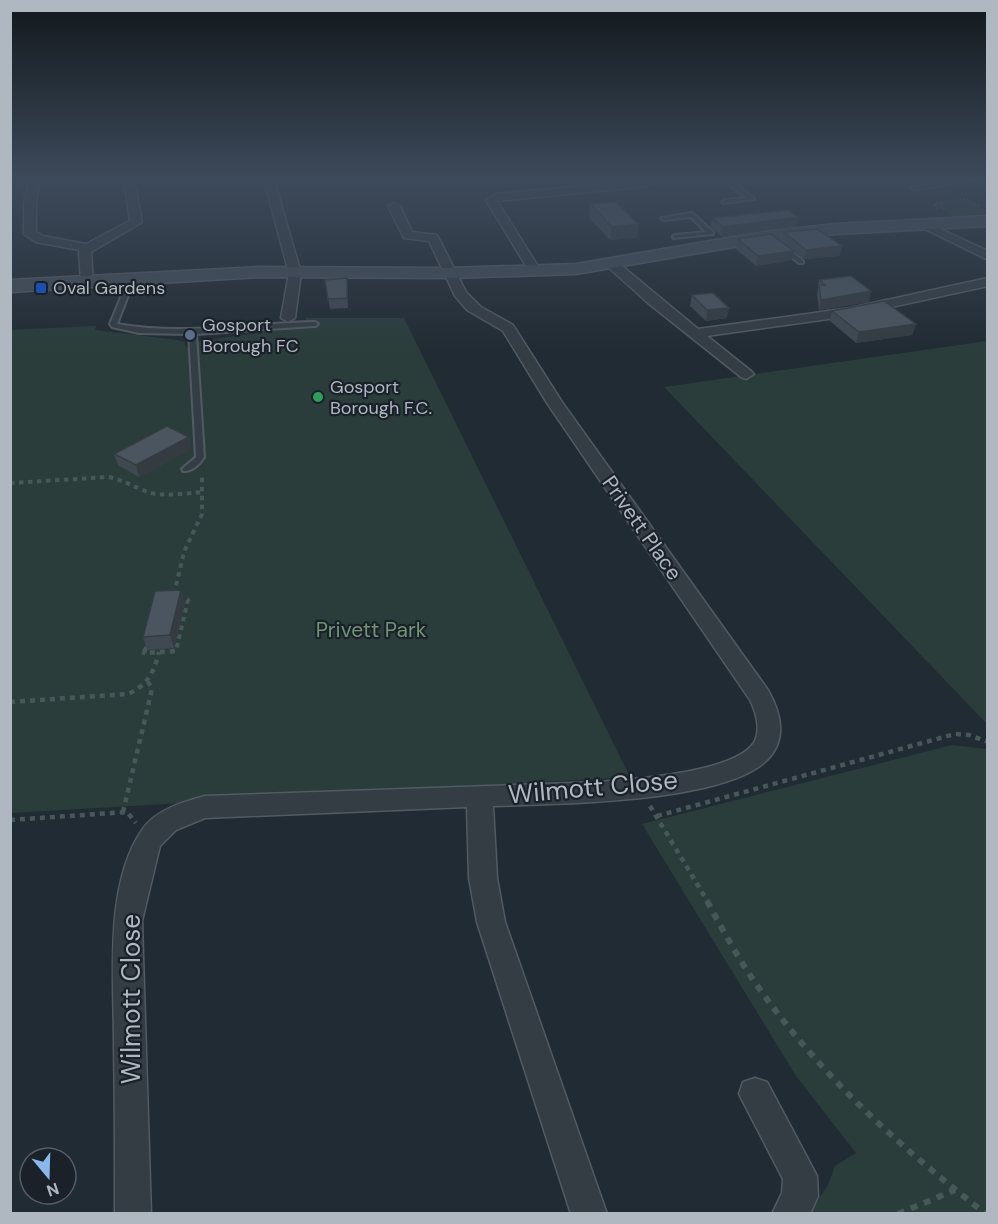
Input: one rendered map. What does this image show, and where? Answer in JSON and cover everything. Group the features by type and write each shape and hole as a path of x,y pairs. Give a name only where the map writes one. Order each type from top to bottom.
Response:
{"main road":[{"path":"10,286 222,273 535,271 612,264 761,237"}],"street":[{"path":"37,237 87,248"},
{"path":"87,283 84,252 87,248 108,237"},
{"path":"285,237 295,273 286,321"},
{"name":"Privett Place","path":"426,237 433,238 467,303 508,327 555,403 766,707 770,723 769,733 760,751 734,768 706,775"},
{"path":"513,237 535,271"},
{"path":"949,237 987,256"},
{"path":"612,264 652,300 746,374"},
{"path":"696,333 850,312 987,282"},
{"name":"Wilmott Close","path":"133,1214 128,921 149,840 173,818 190,810 205,807 480,797 637,788 706,775"},
{"name":"Wilmott Close","path":"480,797 483,878 491,922 589,1214"},
{"path":"755,1094 800,1176 800,1196 790,1214"}],"lane":[{"path":"675,237 693,249"},
{"path":"768,237 801,262"},
{"path":"131,280 112,324 114,326 192,332 286,321 315,324"},
{"path":"186,469 195,465 200,457 192,332"}],"path":[{"path":"172,601 184,552 202,514 202,476 195,465"},
{"path":"10,483 118,477 153,494 203,492"},
{"path":"188,600 176,651 159,652 144,653 158,601 188,600"},
{"path":"10,702 120,696 136,691 154,674 159,652"},
{"path":"123,812 152,689 148,682"},
{"path":"657,816 955,734 969,735 987,742"},
{"path":"637,788 657,816 748,971 805,1050 856,1102 955,1190 986,1214"},
{"path":"10,820 127,812 149,840"},
{"path":"898,1214 955,1190"}],"green space":[{"name":"Privett Park","path":"306,318 404,318 630,777 11,813 10,330 96,326 95,330 177,340 184,342 187,348 198,346 198,341 303,327"},
{"path":"987,341 987,724 664,387"},
{"path":"952,745 987,749 987,1213 809,1213 828,1185 835,1166 856,1153 796,1076 642,824"}],"building":[{"path":"775,237 794,251 758,256 738,239"},
{"path":"790,237 829,237 842,246 806,250"},
{"path":"851,276 871,291 821,300 819,285 825,285 819,280"},
{"path":"347,278 347,298 328,299 325,280"},
{"path":"713,293 729,308 707,310 692,295"},
{"path":"884,301 916,324 859,332 832,311"},
{"path":"167,426 189,437 136,465 114,454"},
{"path":"181,590 170,635 143,637 155,591"}],"place":[{"name":"Oval Gardens","path":"41,288"},
{"name":"Gosport Borough FC","path":"190,335"},
{"name":"Gosport Borough F.C.","path":"318,397"}]}
